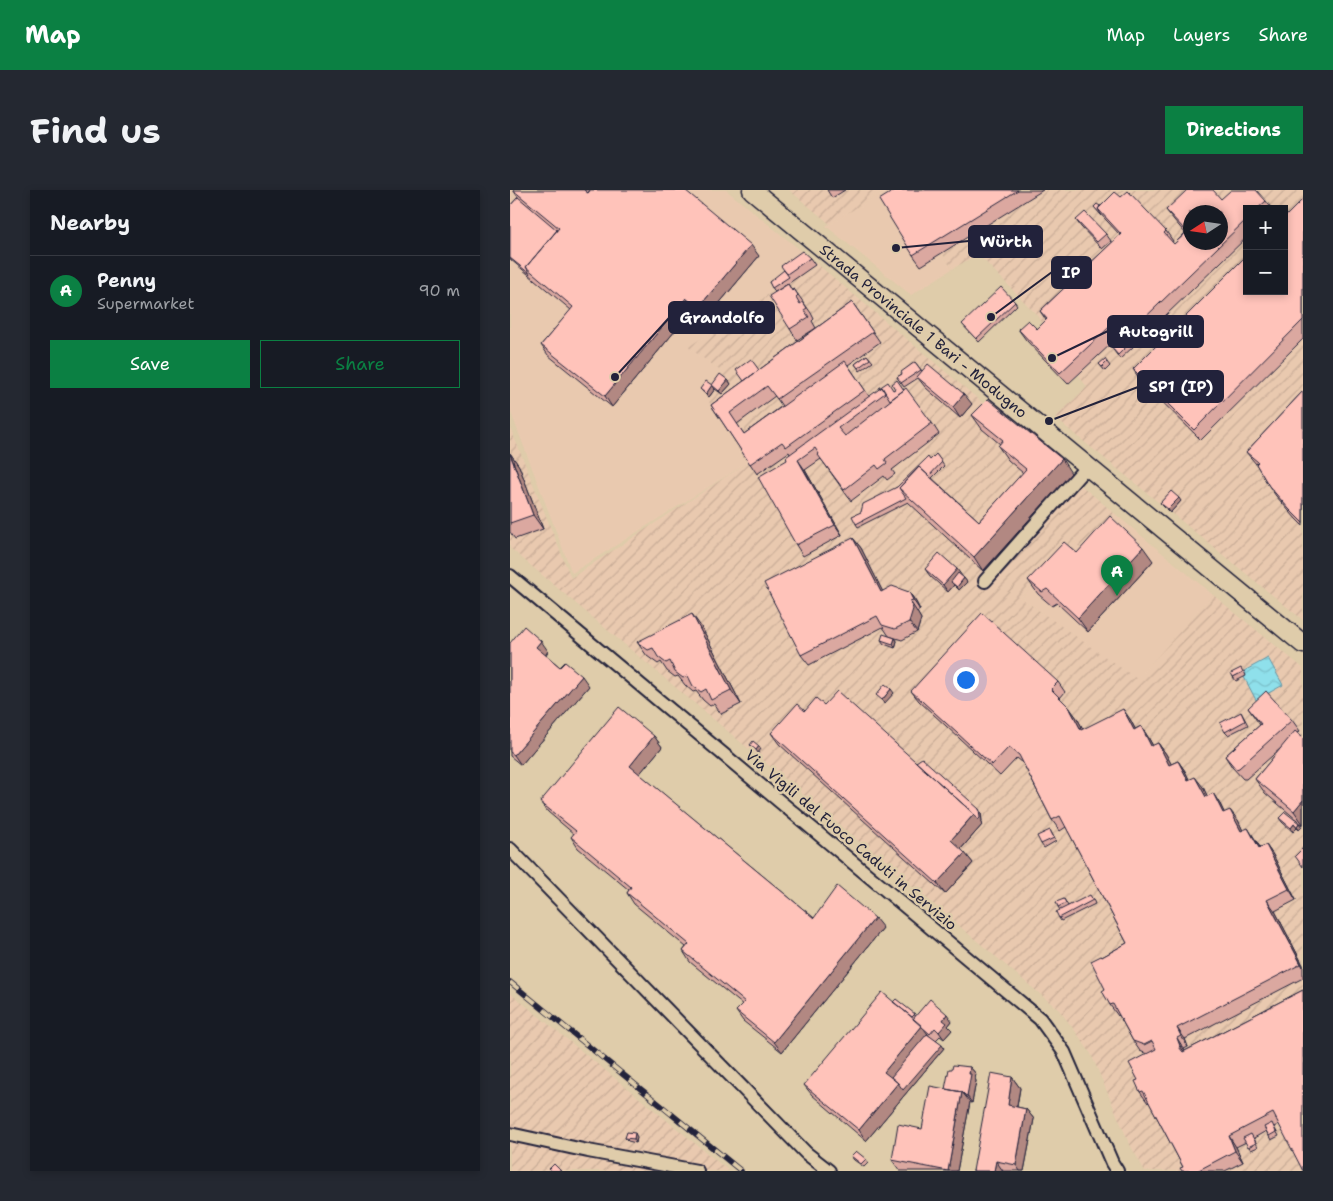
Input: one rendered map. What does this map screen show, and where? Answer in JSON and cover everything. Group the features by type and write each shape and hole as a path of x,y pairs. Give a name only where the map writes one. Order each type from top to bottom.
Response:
{"street":[{"name":"Strada Provinciale 1 Bari - Modugno","path":"752,190 1303,644"},
{"path":"985,581 1088,465"},
{"name":"Via Vigili del Fuoco Caduti in Servizio","path":"510,576 1040,1020 1064,1052 1112,1163 1118,1171"},
{"path":"510,849 806,1153 829,1171"},
{"path":"510,1134 588,1151 697,1171"}],"shaded area":[{"path":"510,190 726,190 816,263 689,347 722,372 718,382 707,397 747,463 572,573 510,410"},
{"path":"789,190 885,190 830,224"},
{"path":"885,190 904,190 952,269 911,295 826,226"},
{"path":"904,190 1303,190 1303,620 1055,418 1087,387 1036,314 978,254 952,269"},
{"path":"816,263 1114,513 1081,548 1072,541 1021,598 1137,679 1213,595 1303,668 1303,1171 1145,1171 1129,1143 1091,1054 1059,1010 510,548 510,427 571,578 747,463 706,397 718,382 722,372 688,347"},
{"path":"1114,513 1213,595 1137,680 1021,598 1072,541 1082,548"},
{"path":"510,993 729,1171 510,1171"}],"water":[{"path":"1268,658 1283,685 1256,700 1244,677 1246,675 1244,671"}],"building":[{"path":"513,190 584,190 588,193 590,190 685,190 751,245 698,308 686,298 605,396 541,345 573,307 526,267 559,228"},
{"path":"895,190 1018,190 913,255 879,200"},
{"path":"1187,190 1213,190 1221,199 1231,190 1256,190 1266,201 1262,205 1243,205 1243,223 1228,237 1228,205 1183,205 1183,228 1166,210"},
{"path":"1128,191 1166,231 1164,233 1174,244 1183,236 1183,250 1215,250 1130,332 1118,319 1060,373 1018,329 1028,320 1037,329 1047,319 1040,311 1121,234 1098,209 1115,192 1121,197"},
{"path":"518,197 557,230 526,267 530,274 510,258 510,206"},
{"path":"1303,199 1303,320 1194,430 1133,369 1243,259 1243,295 1288,295 1288,214"},
{"path":"1097,204 1100,206 1098,209 1102,216 1094,207"},
{"path":"1085,212 1106,234 1097,242 1076,220"},
{"path":"802,251 810,258 787,274 781,266"},
{"path":"784,270 789,277 772,288 769,282"},
{"path":"788,284 792,291 794,289 798,295 796,297 800,304 803,302 807,308 804,310 809,317 790,329 769,296"},
{"path":"1001,287 1015,302 976,339 962,324"},
{"path":"852,302 873,332 777,399 767,386 730,413 744,434 845,361 865,390 786,447 782,442 750,464 711,405"},
{"path":"1123,336 1130,343 1118,355 1111,347"},
{"path":"867,355 870,359 858,368 855,364"},
{"path":"751,359 759,370 744,381 736,370"},
{"path":"1105,359 1107,362 1102,367 1099,364"},
{"path":"915,362 921,370 901,383 897,377"},
{"path":"928,364 964,394 953,407 917,377"},
{"path":"720,374 728,380 719,391 712,385"},
{"path":"897,380 904,390 890,400 882,387 879,388 888,382 893,390 895,389 892,384"},
{"path":"706,381 712,385 706,394 700,389"},
{"path":"882,387 885,393 838,428 845,436 906,388 932,423 885,459 887,463 879,469 876,465 844,490 818,455 815,448 798,460 835,525 796,545 758,477 787,460 786,457"},
{"path":"1303,391 1303,523 1269,486 1256,464 1258,462 1246,452"},
{"path":"988,399 1062,459 974,557 899,488 919,467 979,521 1026,469 998,446 1003,440 972,415"},
{"path":"510,454 533,515 510,523"},
{"path":"936,454 942,462 929,476 919,467 899,488 906,498 856,524 852,516 861,512 863,504 897,487 928,457 930,460"},
{"path":"1171,491 1179,498 1168,509 1160,503"},
{"path":"1110,516 1143,547 1078,618 1047,589 1042,592 1028,580 1064,542 1077,553"},
{"path":"853,538 881,592 892,586 909,592 913,600 910,601 913,609 909,622 895,629 882,625 877,616 801,655 764,583"},
{"path":"939,553 957,569 943,585 925,569"},
{"path":"958,573 964,578 957,587 951,582"},
{"path":"982,613 1058,682 1051,689 1069,707 1081,730 1123,709 1134,730 1141,726 1151,746 1158,743 1169,765 1178,761 1188,780 1195,777 1206,797 1213,793 1223,813 1230,810 1241,831 1248,828 1259,848 1266,845 1289,889 1267,900 1301,964 1177,1028 1181,1036 1177,1038 1179,1047 1183,1052 1303,990 1303,1171 1273,1113 1229,1136 1235,1151 1197,1171 1182,1171 1180,1168 1183,1167 1143,1091 1140,1092 1135,1081 1138,1080 1129,1063 1156,1049 1152,1041 1144,1045 1133,1041 1113,1004 1110,1005 1102,991 1105,989 1091,961 1127,943 1060,816 1052,820 1019,755 1009,747 992,765 911,691"},
{"path":"692,614 731,690 711,700 706,689 701,692 693,686 688,676 683,678 675,672 670,661 666,663 658,657 653,648 648,650 637,642"},
{"path":"524,626 541,641 536,647 560,667 565,662 582,676 514,755 510,752 510,643"},
{"path":"883,634 895,638 893,644 881,640"},
{"path":"1241,668 1243,672 1233,677 1231,673"},
{"path":"885,684 891,689 882,700 876,695"},
{"path":"837,691 974,814 951,840 965,853 937,883 771,733 797,704 805,711 816,698 824,705"},
{"path":"1266,691 1292,720 1236,769 1225,756 1261,724 1248,708"},
{"path":"619,707 654,736 630,766 814,918 837,886 875,918 774,1042 736,1011 745,1002 683,951 689,944 627,893 631,887 571,837 576,831 540,802"},
{"path":"1241,712 1245,721 1225,732 1220,723"},
{"path":"1295,731 1303,738 1303,800 1294,811 1255,779"},
{"path":"753,741 759,746 756,750 750,745"},
{"path":"922,758 979,809 980,818 978,820 974,814 916,762"},
{"path":"1285,812 1299,823 1297,826 1294,824 1291,828 1279,818"},
{"path":"1050,830 1054,838 1041,844 1037,836"},
{"path":"1303,848 1303,867 1295,856"},
{"path":"1090,895 1093,900 1059,918 1056,912"},
{"path":"1064,899 1066,903 1058,907 1056,902"},
{"path":"882,992 922,1026 884,1072 898,1083 859,1130 804,1085"},
{"path":"896,999 915,1014 912,1017 893,1002"},
{"path":"930,999 947,1014 943,1020 947,1023 939,1032 935,1028 930,1034 913,1019"},
{"path":"927,1034 942,1045 903,1090 891,1077"},
{"path":"953,1065 970,1067 969,1074 971,1074 967,1096 962,1092 945,1089 949,1069 952,1069"},
{"path":"991,1073 1012,1077 1008,1105 1026,1109 1016,1165 996,1161 994,1171 973,1171"},
{"path":"930,1086 962,1092 948,1171 892,1160 898,1124 922,1129"},
{"path":"1272,1123 1276,1132 1269,1136 1264,1127"},
{"path":"627,1132 635,1133 634,1139 625,1138"},
{"path":"1251,1134 1256,1143 1248,1147 1243,1138"},
{"path":"856,1151 866,1159 861,1164 851,1156"},
{"path":"554,1164 561,1171 549,1169"}],"railway":[{"path":"510,982 741,1171"}],"place":[{"name":"Würth","path":"896,248"},
{"name":"IP","path":"991,317"},
{"name":"Autogrill","path":"1052,358"},
{"name":"Grandolfo","path":"615,377"},
{"name":"SP1 (IP)","path":"1049,421"},
{"name":"Penny","path":"1117,596"}]}
